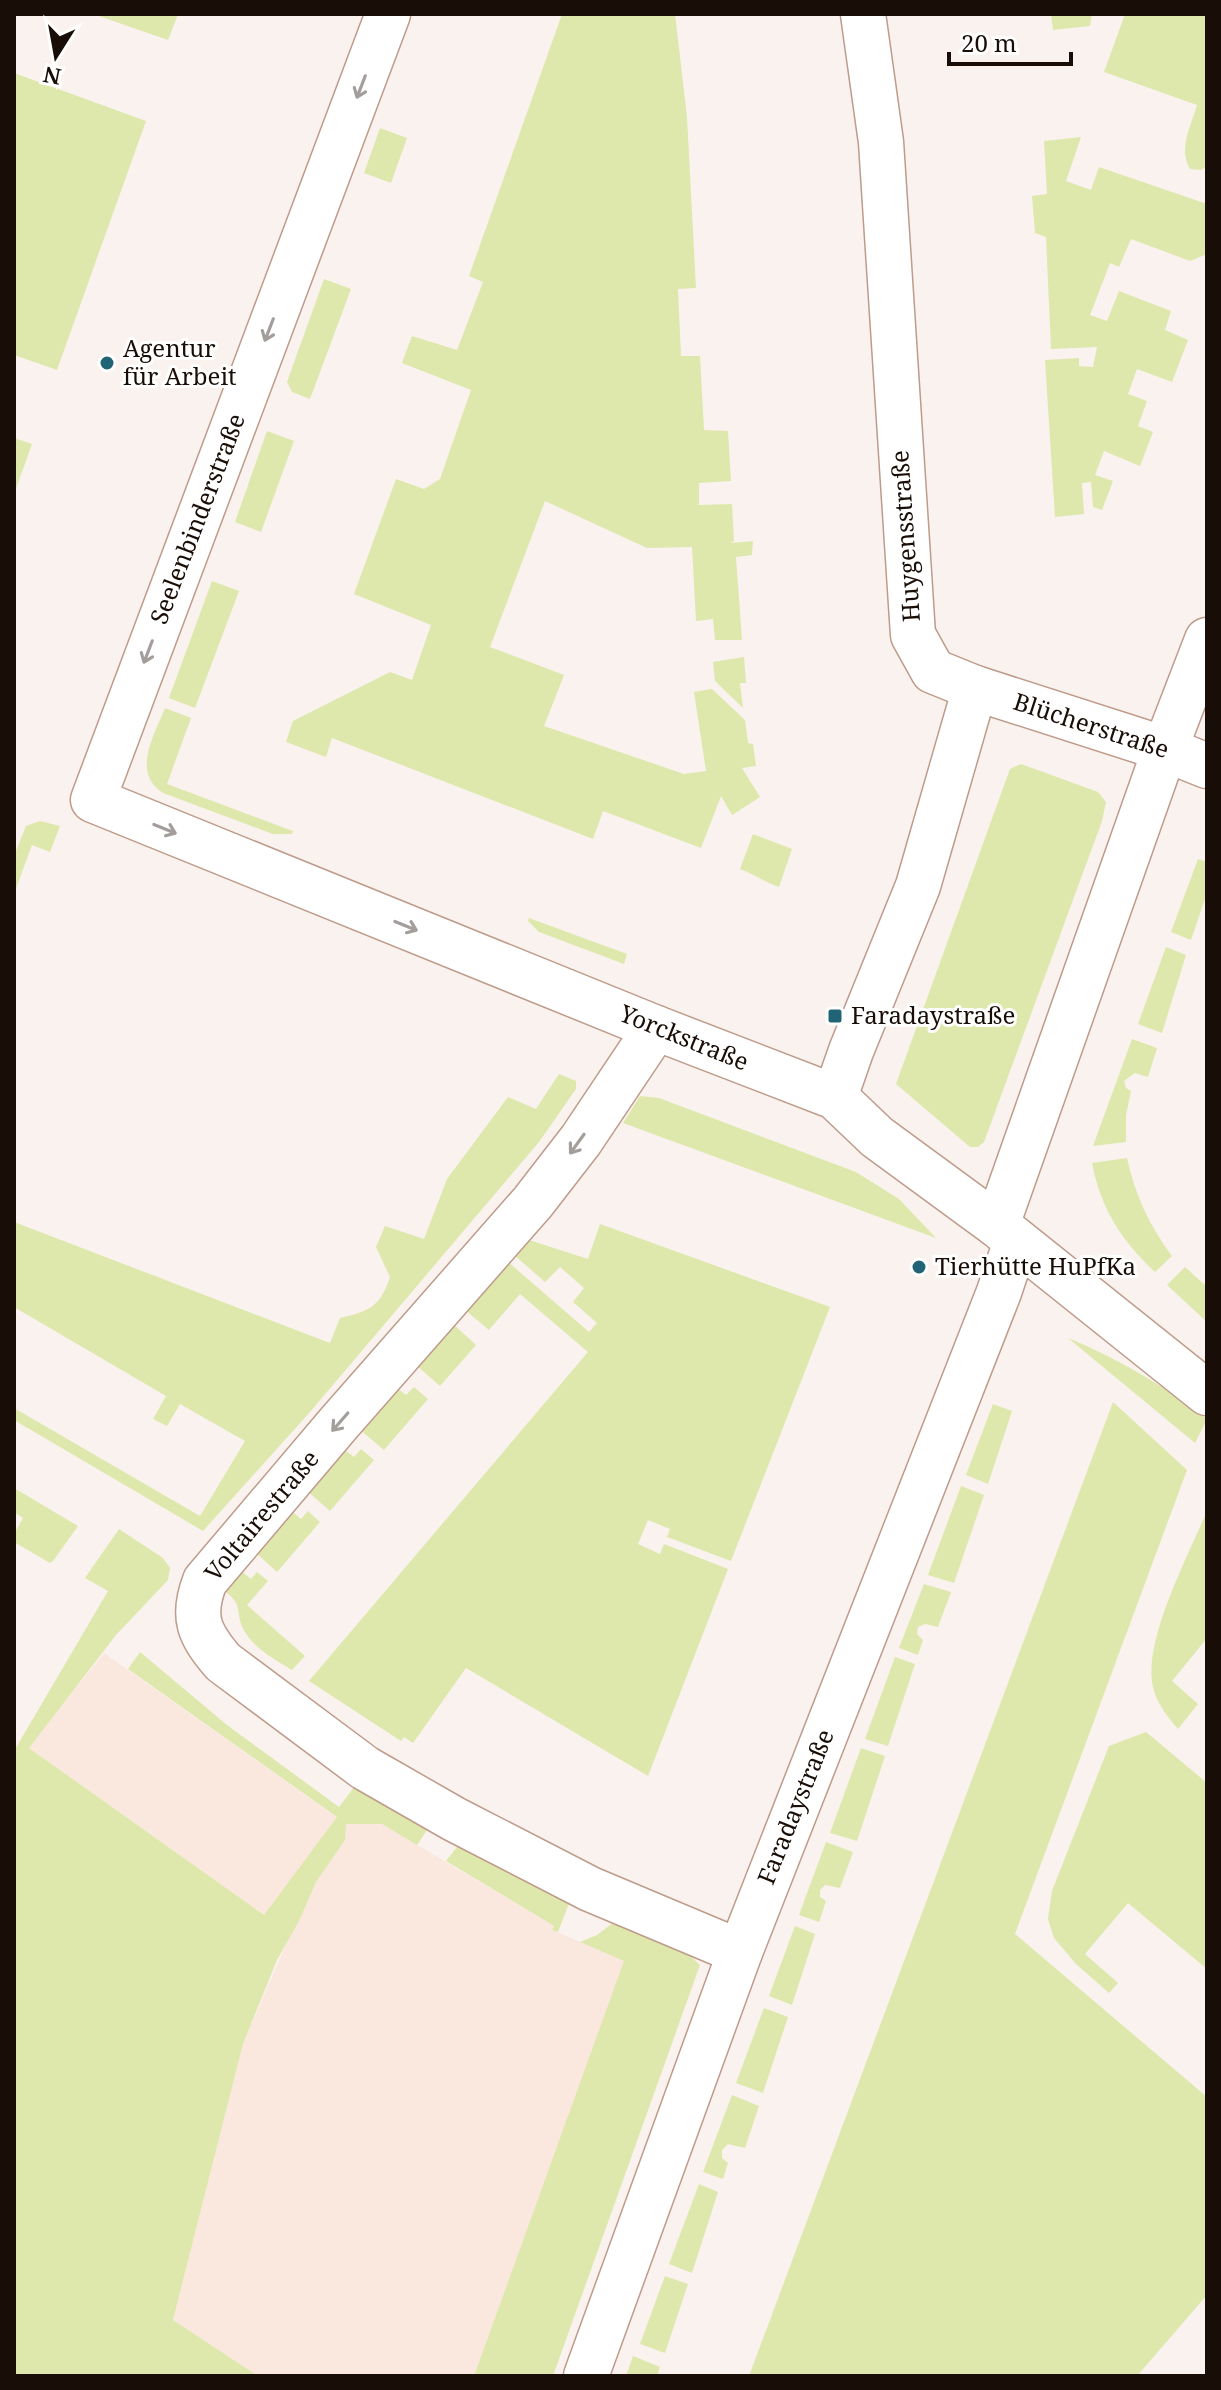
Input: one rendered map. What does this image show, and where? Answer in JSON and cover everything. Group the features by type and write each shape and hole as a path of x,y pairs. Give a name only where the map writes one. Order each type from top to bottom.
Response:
{"street":[{"name":"Seelenbinderstraße","path":"93,800 388,14"},
{"name":"Huygensstraße","path":"863,14 881,142 913,635 933,671 975,688"},
{"name":"Faradaystraße","path":"586,2376 740,1952 999,1292 1006,1233 1165,749 1207,640"},
{"name":"Blücherstraße","path":"975,688 1165,749 1207,766"},
{"path":"835,1097 918,886 975,688"},
{"name":"Yorckstraße","path":"93,800 656,1028 835,1097 877,1137 1006,1233 1207,1393"},
{"name":"Voltairestraße","path":"656,1028 581,1140 533,1202 205,1581 197,1614 205,1641 223,1662 365,1768 454,1819 590,1889 740,1952"}],"shaded area":[{"path":"104,1653 346,1824 382,1824 554,1926 557,1932 625,1961 474,2376 258,2376 173,2320 243,2044 287,1942 264,1915 28,1747"}],"green space":[{"path":"93,14 178,14 168,40"},
{"path":"562,14 675,14 687,117 696,288 678,289 681,356 700,356 704,430 728,431 731,481 699,483 699,505 732,504 734,541 731,543 753,541 752,555 736,557 742,640 715,640 713,619 696,621 692,547 647,548 545,501 490,647 564,675 544,726 684,774 706,771 694,692 712,689 745,720 748,743 753,744 756,766 742,768 760,797 732,815 721,796 701,848 603,811 593,839 332,738 326,757 286,742 293,721 390,672 412,680 431,625 354,594 396,479 424,489 440,479 471,390 402,363 412,336 457,350 483,282 469,276"},
{"path":"1051,14 1092,14 1090,26 1053,30"},
{"path":"1125,14 1207,14 1207,166 1201,170 1190,169 1185,153 1197,105 1104,72"},
{"path":"14,73 146,121 57,370 14,355"},
{"path":"380,128 407,138 391,183 364,173"},
{"path":"1081,137 1066,181 1091,190 1099,167 1207,204 1207,254 1190,261 1131,239 1119,267 1110,263 1090,315 1107,321 1119,291 1171,311 1165,330 1188,340 1172,382 1137,369 1128,394 1147,401 1138,426 1153,432 1140,466 1104,451 1095,475 1113,481 1102,510 1093,507 1091,482 1082,483 1084,514 1055,517 1045,360 1079,358 1079,366 1093,367 1097,347 1051,349 1046,237 1035,233 1032,196 1047,194 1044,141"},
{"path":"324,279 351,289 310,399 292,392 287,382"},
{"path":"267,431 294,441 261,532 235,522"},
{"path":"14,438 32,444 14,494"},
{"path":"212,581 239,591 195,708 169,698"},
{"path":"744,657 746,683 740,683 743,708 715,681 713,662"},
{"path":"165,708 191,718 167,784 293,831 292,834 273,834 163,793 153,784 148,775 148,753"},
{"path":"1021,764 1098,792 1106,802 1102,821 984,1142 978,1147 970,1147 896,1084 1010,769"},
{"path":"40,821 60,826 50,852 32,845 14,894 14,856 26,826"},
{"path":"753,834 792,849 779,887 740,869"},
{"path":"1198,859 1207,862 1207,893 1191,940 1171,932"},
{"path":"529,918 627,954 624,964 539,932 528,921"},
{"path":"1166,947 1186,955 1162,1033 1138,1024"},
{"path":"1132,1039 1157,1048 1148,1077 1135,1073 1124,1081 1131,1091 1126,1115 1126,1142 1093,1146"},
{"path":"559,1074 576,1081 576,1089 539,1142 310,1412 203,1531 14,1420 14,1408 200,1516 245,1441 180,1404 167,1426 153,1419 166,1396 14,1307 14,1222 330,1343 340,1318 372,1306 386,1287 390,1277 376,1247 385,1226 424,1239 447,1179 508,1097 536,1109"},
{"path":"640,1096 659,1098 856,1172 899,1199 936,1238 623,1123"},
{"path":"1127,1158 1144,1209 1172,1256 1155,1272 1114,1223 1101,1195 1092,1163"},
{"path":"600,1224 830,1307 731,1561 667,1537 670,1529 648,1520 638,1544 660,1554 664,1544 728,1569 648,1776 466,1668 413,1743 404,1737 401,1741 309,1681 588,1352 520,1294 489,1330 464,1309 507,1261 589,1332 597,1323 573,1302 584,1288 560,1267 545,1282 513,1254 526,1239 588,1259"},
{"path":"1185,1267 1207,1287 1207,1322 1167,1285"},
{"path":"452,1323 476,1345 440,1386 416,1365"},
{"path":"1068,1338 1140,1374 1207,1419 1195,1443"},
{"path":"396,1387 406,1395 414,1387 428,1399 384,1450 359,1429"},
{"path":"1113,1402 1187,1470 1015,1934 1207,2097 1207,2295 1137,2376 749,2376"},
{"path":"993,1404 1012,1411 988,1484 966,1475"},
{"path":"342,1448 354,1457 361,1449 374,1460 330,1511 306,1490"},
{"path":"961,1486 984,1495 954,1583 928,1575"},
{"path":"14,1488 78,1526 50,1563 14,1542 14,1534 23,1518 14,1512"},
{"path":"289,1509 301,1519 308,1511 320,1522 277,1572 253,1550"},
{"path":"1207,1511 1207,1638 1172,1681 1198,1704 1178,1729 1160,1704 1153,1687 1151,1668 1169,1598"},
{"path":"119,1529 163,1558 170,1568 168,1580 116,1635 29,1748 264,1915 337,1817 128,1669 140,1652 227,1725 339,1807 358,1782 429,1827 417,1845 382,1824 346,1824 345,1840 316,1882 277,1960 243,2044 173,2320 258,2376 14,2376 14,1751 108,1591 85,1578"},
{"path":"238,1568 251,1579 257,1572 268,1581 247,1605 305,1656 292,1670 260,1649 245,1632 235,1602 226,1592"},
{"path":"924,1584 951,1592 938,1627 925,1624 918,1627 917,1634 923,1640 918,1655 899,1648"},
{"path":"895,1657 915,1664 888,1746 865,1739"},
{"path":"1146,1732 1207,1783 1207,1969 1128,1903 1085,1954 1118,1983 1109,1993 1076,1964 1054,1938 1048,1919 1052,1891 1109,1746"},
{"path":"861,1748 885,1756 857,1841 830,1833"},
{"path":"826,1842 853,1852 840,1888 825,1885 820,1890 820,1897 826,1901 819,1922 799,1915"},
{"path":"460,1843 570,1901 558,1932 552,1930 554,1926 446,1861"},
{"path":"614,1922 685,1951 700,1965 553,2376 474,2376 624,1961 580,1942 597,1935"},
{"path":"795,1926 815,1934 792,2005 769,1996"},
{"path":"764,2008 788,2017 763,2093 736,2083"},
{"path":"732,2095 759,2106 745,2148 728,2144 722,2150 722,2158 728,2163 723,2179 703,2172"},
{"path":"699,2184 718,2192 692,2273 669,2264"},
{"path":"665,2276 688,2284 665,2353 640,2344"},
{"path":"633,2356 660,2367 657,2376 626,2376"}],"place":[{"name":"Agentur für Arbeit","path":"107,363"},
{"name":"Faradaystraße","path":"835,1016"},
{"name":"Tierhütte HuPfKa","path":"919,1267"}]}
